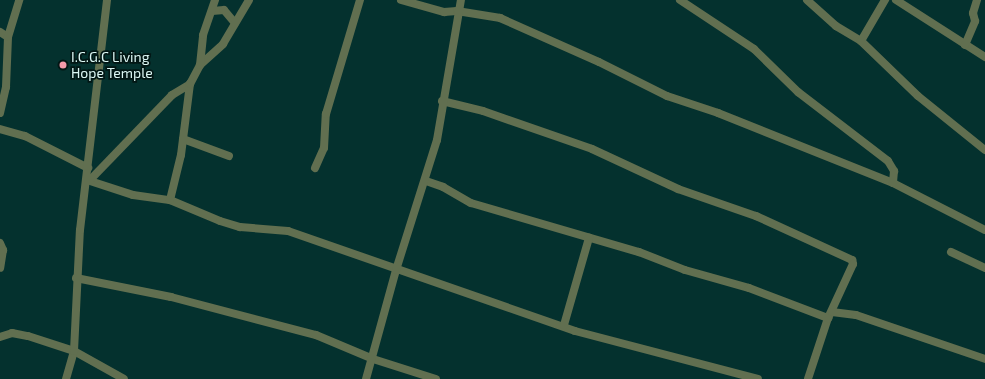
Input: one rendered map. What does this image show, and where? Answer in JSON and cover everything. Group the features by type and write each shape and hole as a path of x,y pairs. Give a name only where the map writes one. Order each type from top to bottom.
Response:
{"street":[{"path":"0,113 6,88 8,37 18,0"},
{"path":"66,379 74,352 76,278 107,0"},
{"path":"200,66 203,35 212,11 214,0"},
{"path":"170,200 183,139 190,84 200,66 223,44 249,0"},
{"path":"315,168 324,148 326,114 360,0"},
{"path":"401,0 444,12 457,11 500,18 599,62 668,96 718,113 893,183 985,230"},
{"path":"366,379 373,359 396,270 426,181 437,140 457,11 461,0"},
{"path":"680,0 754,50 798,92 888,161 894,171 893,183"},
{"path":"807,0 836,26 861,41 918,96 985,150"},
{"path":"861,41 885,0"},
{"path":"896,0 965,45 985,56"},
{"path":"965,45 976,21 973,13 977,0"},
{"path":"212,11 224,10 235,23"},
{"path":"0,32 8,37"},
{"path":"88,180 172,95 190,84"},
{"path":"442,101 483,111 592,149 678,189 756,216 852,260 853,264 830,315 808,379"},
{"path":"0,129 25,136 88,168"},
{"path":"183,139 229,156"},
{"path":"88,180 134,195 170,200 220,221 240,227 288,231 396,270 595,336 758,379"},
{"path":"426,181 443,187 471,203 639,252 705,277 749,288 830,315 856,315 985,359"},
{"path":"564,325 589,238"},
{"path":"0,243 3,250 0,268"},
{"path":"951,252 985,268"},
{"path":"76,278 171,297 316,336 373,359 436,379"},
{"path":"0,337 12,333 23,335 74,352 124,379"}],"place":[{"name":"I.C.G.C Living Hope Temple","path":"63,65"}]}
